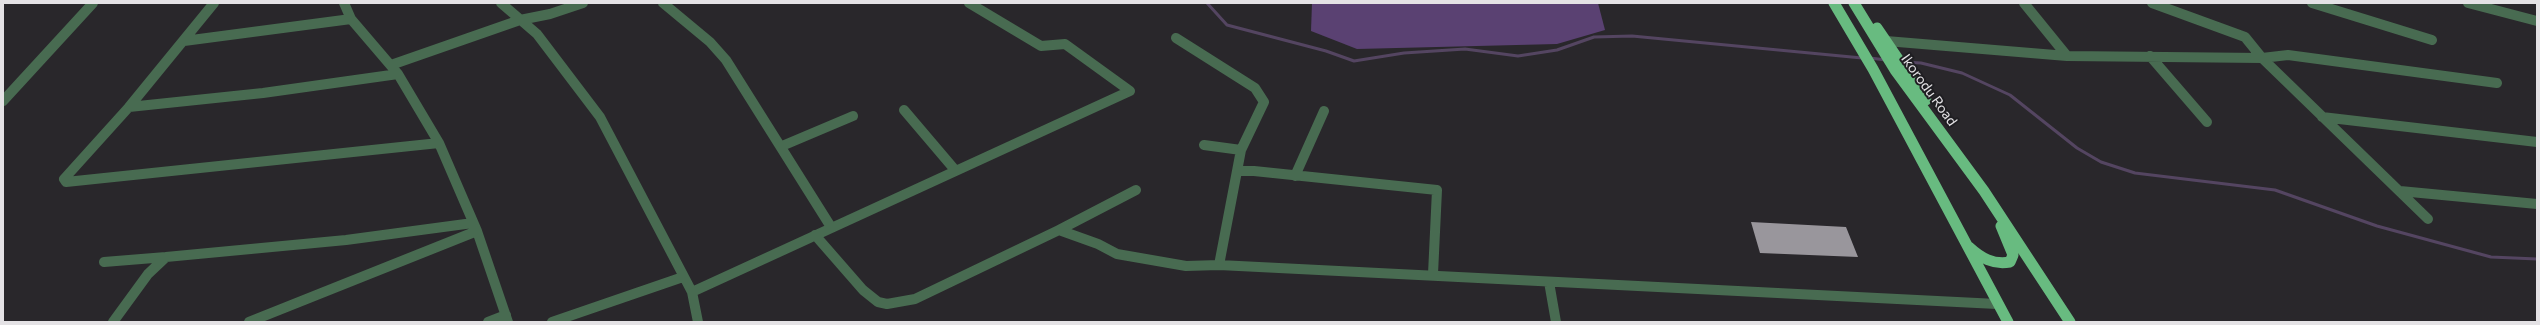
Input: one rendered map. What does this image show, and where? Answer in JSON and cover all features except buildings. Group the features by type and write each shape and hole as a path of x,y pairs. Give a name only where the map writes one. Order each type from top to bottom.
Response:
{"highway":[{"path":"1827,3 1856,47 1917,152 1963,241 2008,322"},
{"path":"1834,3 1856,47"},
{"name":"Ikorodu Road","path":"1854,3 1886,46"},
{"name":"Ikorodu Road","path":"1861,3 1901,70 1984,191 2070,322"},
{"path":"1963,241 1976,254 1996,263 2010,262 2013,255 1984,191"}],"street":[{"path":"3,101 93,3"},
{"path":"214,3 129,108 64,179 66,182 439,143"},
{"path":"344,3 351,19 398,74 439,143 475,227 507,318 488,322"},
{"path":"501,3 536,34 600,117 692,292 698,322"},
{"path":"391,65 520,20 550,14 583,3"},
{"path":"663,3 710,42 726,60 782,146 831,227"},
{"path":"692,292 1130,91 1065,44 1041,46 969,3"},
{"path":"2024,3 2067,56"},
{"path":"2152,3 2246,37 2262,58 2428,219"},
{"path":"2312,3 2432,40"},
{"path":"2468,3 2537,21"},
{"path":"184,40 351,19"},
{"path":"1176,38 1255,88 1262,97 1263,108 1241,150 1219,264"},
{"path":"1886,46 2067,56 2262,58 2288,55 2497,83"},
{"path":"2150,56 2207,122"},
{"path":"129,108 263,93 398,74"},
{"path":"904,110 955,170"},
{"path":"1295,176 1324,112"},
{"path":"782,146 853,116"},
{"path":"2322,117 2537,142"},
{"path":"1204,145 1241,150"},
{"path":"1237,171 1437,190 1433,274"},
{"path":"815,235 867,295 879,303 891,304 915,299 1059,230 1136,190"},
{"path":"2400,191 2537,204"},
{"path":"104,262 475,227"},
{"path":"249,322 475,227"},
{"path":"1059,230 1098,244 1117,254 1186,266 1219,264 1433,274 1549,282 1997,304"},
{"path":"113,322 148,274 166,257"},
{"path":"552,322 683,277"},
{"path":"1549,282 1556,322"}],"shaded area":[{"path":"1312,3 1598,3 1605,30 1557,44 1357,49 1311,31"}],"waterway":[{"path":"1207,3 1227,25 1326,51 1354,61 1404,53 1465,49 1518,56 1557,50 1594,37 1632,36 1862,58"},
{"path":"1870,58 1886,60"},
{"path":"1904,62 1921,63 1962,73 2010,95 2077,148 2101,162 2135,173 2275,190 2377,226 2491,257 2537,259"}]}
